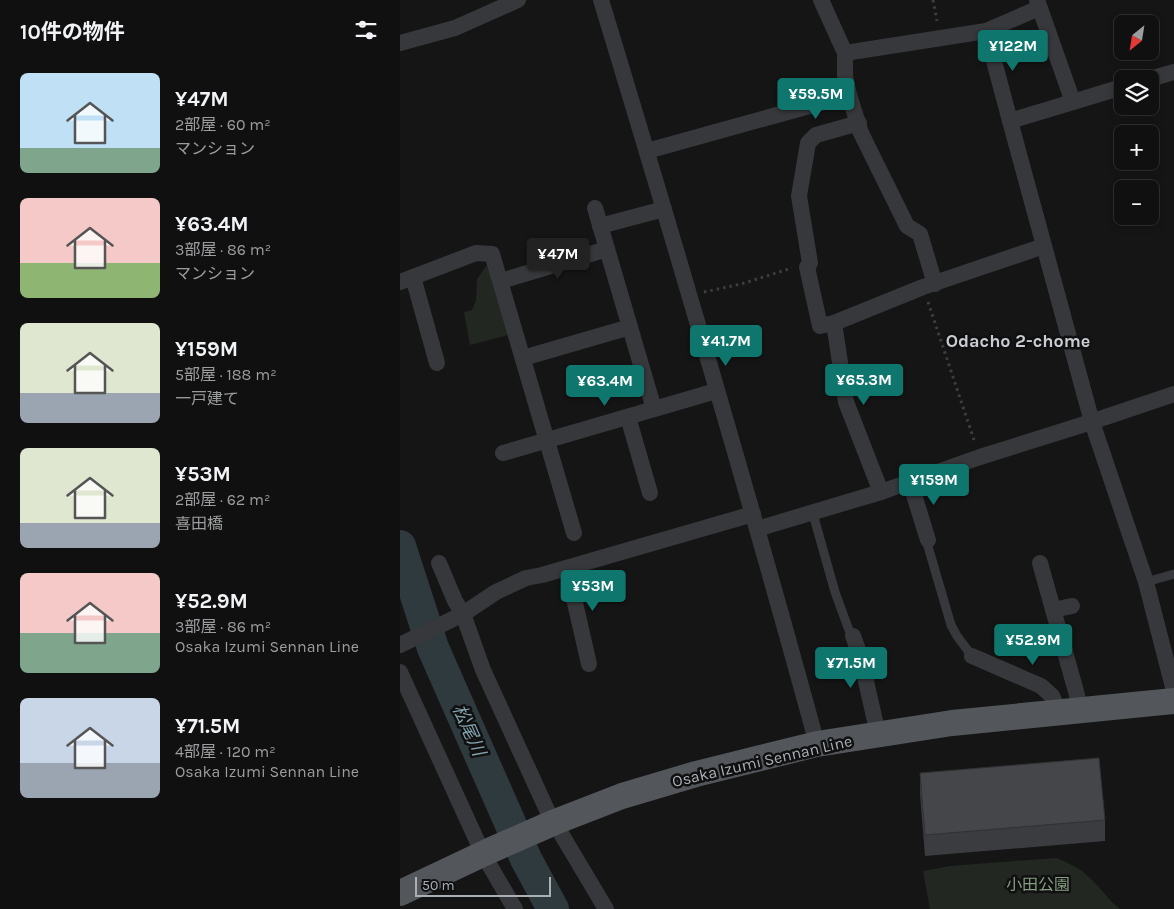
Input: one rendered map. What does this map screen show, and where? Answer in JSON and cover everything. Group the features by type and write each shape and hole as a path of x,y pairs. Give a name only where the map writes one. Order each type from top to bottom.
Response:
{"main road":[{"name":"Osaka Izumi Sennan Line","path":"400,893 552,823 622,796 696,774 817,744 878,734 952,723 1174,701"}],"street":[{"path":"400,43 456,28 518,0"},
{"path":"602,0 755,522 817,744"},
{"path":"821,0 845,53 845,76 849,95 859,123 860,133 907,226 920,234 929,286"},
{"path":"845,53 986,31 1038,4 1073,102"},
{"path":"986,31 1092,422 1146,582 1174,691"},
{"path":"1159,76 1174,72"},
{"path":"1010,121 1114,89"},
{"path":"647,151 849,95"},
{"path":"859,123 816,135 808,143 799,196 810,263 807,266 820,326 834,323 929,286 1044,246"},
{"path":"594,208 654,409"},
{"path":"600,226 664,209"},
{"path":"501,281 607,249"},
{"path":"437,363 406,279 476,253 492,254 574,533"},
{"path":"834,323 846,402 881,492"},
{"path":"523,358 630,327"},
{"path":"503,454 716,391"},
{"path":"400,645 461,615 496,592 519,582 567,568 755,522 813,514 1174,394"},
{"path":"628,417 650,493"},
{"path":"910,482 928,540"},
{"path":"440,562 483,670 552,823 606,909"},
{"path":"972,656 1041,686 1069,712 1077,695 1040,563"},
{"path":"567,568 589,664"},
{"path":"1053,610 1072,606"},
{"path":"853,636 860,655 878,734"},
{"path":"400,672 515,909"}],"lane":[{"path":"813,514 835,592 850,633 853,636"},
{"path":"928,540 952,625 957,636 972,656"},
{"path":"1146,582 1174,574"}],"path":[{"path":"933,0 941,39"},
{"path":"689,296 741,284 810,263"},
{"path":"929,286 980,457"}],"green space":[{"path":"487,265 508,335 470,345 464,312 472,310 476,300 477,279"},
{"name":"小田公園","path":"1056,858 1082,871 1120,909 930,909 923,871 950,866"}],"building":[{"path":"1099,758 1105,820 925,835 920,773"}],"waterway":[{"name":"松尾川","path":"400,546 433,648 526,859 553,909"}],"district":[{"name":"Odacho 2-chome","path":"1018,341"}]}
